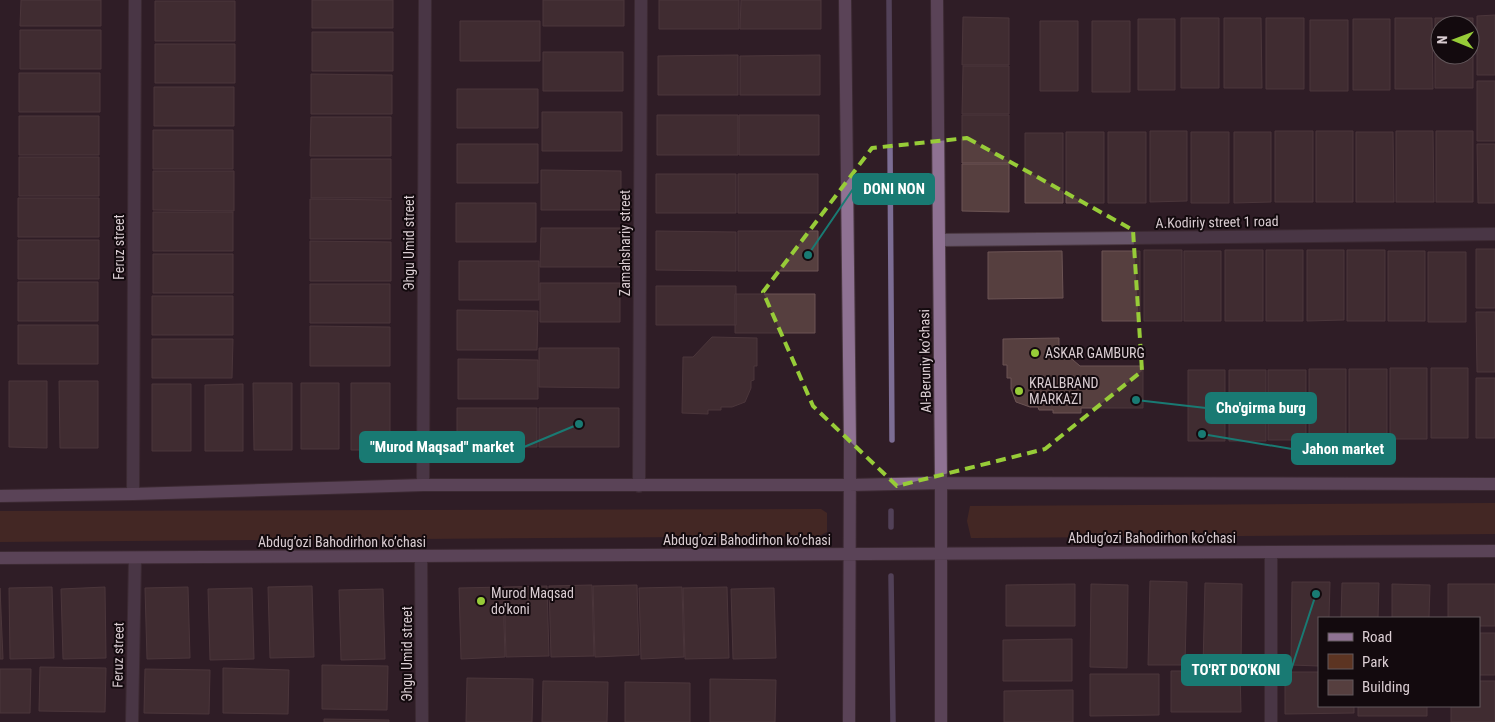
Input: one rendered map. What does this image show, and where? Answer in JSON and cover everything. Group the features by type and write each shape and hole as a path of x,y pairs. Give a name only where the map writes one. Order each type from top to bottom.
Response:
{"main road":[{"path":"846,0 849,722"},
{"name":"Al-Beruniy ko’chasi","path":"937,0 941,722"},
{"path":"0,496 423,485 639,486 941,483 1495,484"},
{"name":"Abdug’ozi Bahodirhon ko’chasi","path":"0,558 1495,551"}],"street":[{"name":"Feruz street","path":"134,494 135,0"},
{"name":"Эhgu Umid street","path":"423,485 425,0"},
{"name":"Zamahshariy street","path":"639,486 641,0"},
{"name":"A.Kodiriy street 1 road","path":"939,240 1495,234"},
{"path":"1271,552 1271,722"},
{"name":"Эhgu Umid street","path":"422,556 422,722"},
{"name":"Feruz street","path":"132,722 135,558"}],"highlighted area":[{"path":"967,138 1133,230 1142,371 1045,449 897,486 813,406 763,292 872,148"}],"green space":[{"path":"1495,503 1495,534 971,538 967,521 970,506"},
{"path":"821,509 827,513 827,532 819,536 0,542 0,511"}],"building":[{"path":"21,0 101,0 101,26 20,26"},
{"path":"312,0 393,0 393,28 312,28"},
{"path":"543,0 624,0 624,26 543,26"},
{"path":"659,0 739,0 739,29 659,29"},
{"path":"741,0 821,0 821,29 740,29"},
{"path":"155,1 235,1 235,41 155,41"},
{"path":"1495,15 1495,75 1477,75 1477,65 1480,65 1480,16"},
{"path":"963,17 1009,18 1009,65 962,65"},
{"path":"1181,18 1219,18 1219,88 1181,88"},
{"path":"1224,18 1261,18 1262,88 1224,88"},
{"path":"1266,18 1304,18 1304,89 1266,89"},
{"path":"1395,18 1430,18 1430,65 1433,65 1433,89 1395,89"},
{"path":"1138,19 1175,19 1175,90 1138,90"},
{"path":"1353,19 1390,19 1390,90 1353,90"},
{"path":"1310,20 1348,20 1348,91 1310,91"},
{"path":"460,21 540,21 540,61 460,61"},
{"path":"1040,21 1078,21 1078,91 1040,91"},
{"path":"1092,21 1130,21 1130,92 1092,92"},
{"path":"20,30 101,30 101,69 20,69"},
{"path":"312,32 393,32 393,71 312,71"},
{"path":"155,44 235,44 235,83 155,83"},
{"path":"543,52 623,52 623,91 543,91"},
{"path":"738,55 738,95 658,95 658,56"},
{"path":"820,55 820,95 740,95 740,56"},
{"path":"1435,65 1473,65 1473,88 1435,88"},
{"path":"963,66 1009,66 1009,114 962,114"},
{"path":"19,73 100,73 100,112 19,112"},
{"path":"311,74 392,75 392,114 311,114"},
{"path":"1477,81 1495,81 1495,141 1477,141"},
{"path":"154,87 234,87 234,126 154,126"},
{"path":"457,89 538,89 538,128 457,128"},
{"path":"542,112 622,112 622,151 542,151"},
{"path":"657,115 738,115 738,155 657,155"},
{"path":"739,115 819,115 819,155 739,155"},
{"path":"962,115 1009,115 1009,163 962,163"},
{"path":"19,116 99,116 99,155 19,155"},
{"path":"311,117 391,117 391,156 310,156"},
{"path":"153,130 233,130 233,169 153,169"},
{"path":"1150,131 1187,131 1187,201 1150,202"},
{"path":"1275,131 1313,131 1313,202 1275,202"},
{"path":"1316,131 1353,131 1353,202 1316,202"},
{"path":"1396,131 1433,131 1434,202 1396,202"},
{"path":"1436,131 1473,131 1473,202 1436,202"},
{"path":"1066,132 1104,132 1104,203 1066,203"},
{"path":"1108,132 1146,132 1146,203 1108,203"},
{"path":"1191,132 1229,132 1229,203 1191,203"},
{"path":"1234,132 1271,132 1271,202 1234,203"},
{"path":"1356,132 1393,132 1394,202 1356,202"},
{"path":"1025,133 1063,133 1063,203 1025,203"},
{"path":"457,144 538,144 538,183 457,183"},
{"path":"1477,144 1495,144 1495,203 1478,203"},
{"path":"19,157 99,157 99,196 19,196"},
{"path":"311,159 391,159 391,198 311,198"},
{"path":"962,164 1009,164 1009,212 962,211"},
{"path":"541,170 621,171 621,210 541,210"},
{"path":"153,171 234,171 234,211 153,210"},
{"path":"656,174 736,174 736,213 656,213"},
{"path":"738,174 818,174 818,213 738,213"},
{"path":"18,198 99,198 99,237 18,237"},
{"path":"310,199 391,200 391,239 310,239"},
{"path":"456,203 536,203 536,242 456,242"},
{"path":"153,212 233,212 233,251 153,251"},
{"path":"541,228 621,228 621,267 540,267"},
{"path":"656,231 736,232 736,271 656,270"},
{"path":"738,231 818,231 818,271 738,271"},
{"path":"18,240 99,240 99,279 18,279"},
{"path":"310,241 391,242 391,281 310,281"},
{"path":"1476,249 1495,249 1495,308 1476,308"},
{"path":"1144,250 1182,250 1182,321 1144,321"},
{"path":"1225,250 1263,250 1263,321 1225,321"},
{"path":"1266,250 1303,250 1303,321 1266,321"},
{"path":"1307,250 1344,250 1344,320 1307,321"},
{"path":"1347,250 1385,250 1385,321 1347,321"},
{"path":"1062,251 1063,298 988,299 988,252"},
{"path":"1102,251 1140,251 1140,321 1102,321"},
{"path":"1184,251 1221,251 1221,321 1184,321"},
{"path":"1388,251 1425,251 1425,321 1388,321"},
{"path":"1428,252 1466,252 1466,322 1428,322"},
{"path":"153,254 233,254 233,293 153,293"},
{"path":"459,261 539,261 539,300 459,300"},
{"path":"18,282 98,282 98,321 18,321"},
{"path":"540,283 620,283 620,322 540,322"},
{"path":"310,284 390,284 390,323 310,323"},
{"path":"656,286 736,286 736,325 656,325"},
{"path":"735,294 815,294 815,333 735,333"},
{"path":"152,296 233,296 233,335 152,335"},
{"path":"457,310 538,311 537,350 457,350"},
{"path":"1476,312 1495,312 1495,372 1477,372"},
{"path":"18,325 98,325 98,364 18,364"},
{"path":"310,326 390,327 390,366 310,366"},
{"path":"712,337 757,338 757,366 754,366 754,380 751,381 751,388 745,402 732,407 721,407 721,410 708,410 708,414 682,413 683,357 693,357"},
{"path":"1059,338 1059,348 1080,366 1143,366 1143,408 1081,408 1081,413 1053,413 1053,410 1039,410 1038,407 1030,407 1016,402 1011,389 1011,378 1007,378 1007,365 1003,365 1003,339"},
{"path":"152,339 233,339 232,378 152,378"},
{"path":"539,348 619,348 619,388 539,387"},
{"path":"458,359 538,360 538,399 458,399"},
{"path":"1390,368 1427,368 1427,439 1390,439"},
{"path":"1431,368 1468,368 1468,438 1431,438"},
{"path":"1309,369 1346,369 1346,440 1309,440"},
{"path":"1349,369 1387,369 1387,439 1349,439"},
{"path":"1188,370 1225,370 1225,441 1188,441"},
{"path":"1229,370 1266,370 1266,441 1229,441"},
{"path":"1268,370 1306,370 1306,440 1268,440"},
{"path":"1476,378 1495,378 1495,438 1476,438"},
{"path":"9,381 47,381 47,448 9,447"},
{"path":"59,381 98,381 98,448 60,448"},
{"path":"253,383 292,383 292,450 254,450"},
{"path":"301,383 339,383 339,449 301,449"},
{"path":"351,383 390,383 390,450 351,450"},
{"path":"152,384 191,384 191,451 152,451"},
{"path":"243,384 243,451 205,451 205,385"},
{"path":"457,408 537,408 537,447 457,447"},
{"path":"539,408 619,408 619,447 539,447"},
{"path":"1150,581 1187,582 1185,665 1148,665"},
{"path":"1292,582 1330,582 1329,617 1318,617 1318,666 1291,665"},
{"path":"1205,583 1242,584 1241,667 1203,667"},
{"path":"1342,583 1379,583 1378,617 1341,617"},
{"path":"1075,584 1075,626 1006,626 1006,585"},
{"path":"1091,584 1128,585 1127,668 1090,667"},
{"path":"1392,584 1430,585 1429,617 1392,617"},
{"path":"1448,584 1495,584 1495,626 1480,626 1480,617 1448,617"},
{"path":"592,585 594,656 551,657 549,586"},
{"path":"637,585 639,655 595,657 593,586"},
{"path":"312,586 314,657 270,658 268,587"},
{"path":"547,586 549,656 506,657 504,587"},
{"path":"52,587 54,658 10,659 9,588"},
{"path":"105,587 106,658 63,659 61,589"},
{"path":"188,587 190,658 147,659 145,588"},
{"path":"503,587 505,657 461,659 459,588"},
{"path":"682,587 684,657 641,659 639,588"},
{"path":"727,587 729,658 685,659 683,588"},
{"path":"0,588 3,659 0,659"},
{"path":"252,588 254,659 210,660 208,589"},
{"path":"774,588 776,658 733,659 731,589"},
{"path":"383,589 385,659 341,660 339,590"},
{"path":"1480,633 1495,633 1495,675 1480,675"},
{"path":"1072,639 1072,681 1003,681 1003,640"},
{"path":"322,665 388,666 387,710 322,709"},
{"path":"40,667 106,668 105,712 39,711"},
{"path":"223,668 289,670 288,714 223,713"},
{"path":"0,669 31,669 30,713 0,713"},
{"path":"145,669 210,670 209,714 144,713"},
{"path":"1171,671 1240,671 1241,712 1171,712"},
{"path":"1285,672 1318,672 1318,707 1354,707 1354,713 1285,714"},
{"path":"1090,674 1159,674 1159,715 1090,716"},
{"path":"467,678 533,679 532,722 466,722"},
{"path":"710,679 776,680 775,722 710,722"},
{"path":"543,681 608,682 607,722 542,722"},
{"path":"1480,681 1495,681 1495,722 1451,722 1451,707 1480,707"},
{"path":"625,682 690,683 690,722 625,722"},
{"path":"1073,690 1073,722 1004,722 1004,691"},
{"path":"1358,707 1427,707 1427,716 1358,716"},
{"path":"324,719 389,720 389,722 324,722"}],"waterway":[{"path":"889,0 892,440"},
{"path":"891,511 891,527"},
{"path":"891,576 893,722"}],"place":[{"name":"DONI NON","path":"808,255"},
{"name":"ASKAR GAMBURG","path":"1035,353"},
{"name":"KRALBRAND MARKAZI","path":"1019,391"},
{"name":"Cho'girma burg","path":"1136,400"},
{"name":"\"Murod Maqsad\" market","path":"579,424"},
{"name":"Jahon market","path":"1202,434"},
{"name":"TO'RT DO'KONI","path":"1316,594"},
{"name":"Murod Maqsad do'koni","path":"481,601"}]}
